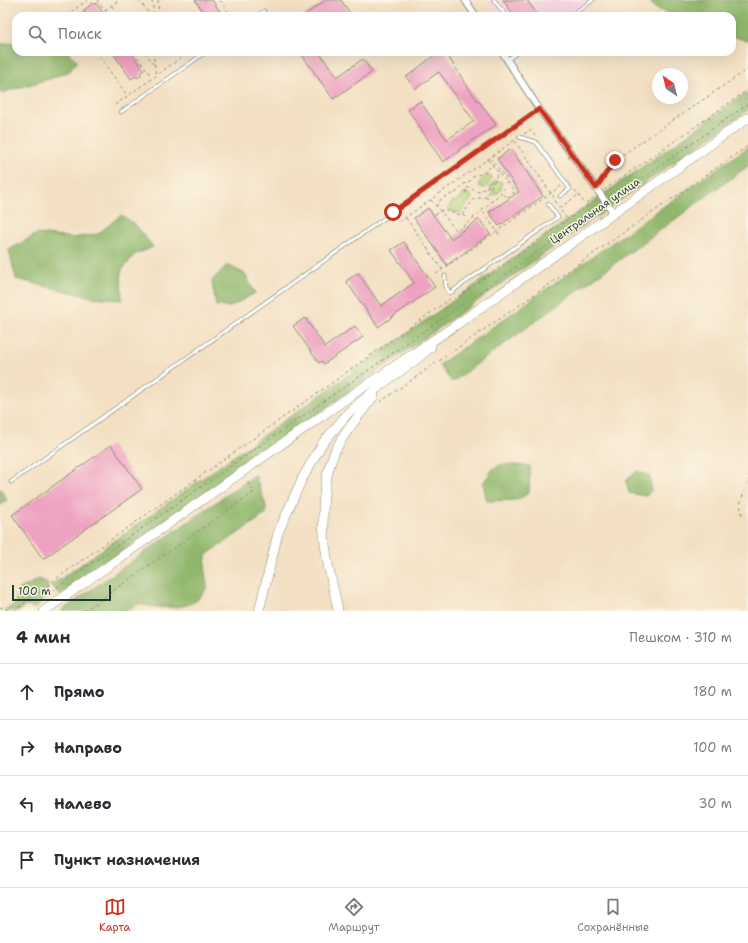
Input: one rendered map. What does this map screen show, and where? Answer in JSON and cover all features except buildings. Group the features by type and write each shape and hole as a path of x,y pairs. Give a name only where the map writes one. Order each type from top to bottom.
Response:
{"main road":[{"name":"Центральная улица","path":"456,325 613,212 748,118"},
{"path":"259,611 278,533 302,479 322,444 349,412 382,384 417,359 456,325"},
{"path":"44,611 350,396 456,325"},
{"path":"338,611 326,552 323,517 326,481 336,451 351,427 382,384"}],"street":[{"path":"465,0 473,12"},
{"path":"504,56 539,109 613,212"}],"lane":[{"path":"494,0 503,12"},
{"path":"576,12 593,0"},
{"path":"120,112 200,56"},
{"path":"507,60 512,56"},
{"path":"10,482 539,109"},
{"path":"519,137 536,142 566,183 570,189 560,196"},
{"path":"445,276 446,287 450,293 558,217 548,204"}],"path":[{"path":"70,12 88,0"},
{"path":"97,0 105,10 119,0"},
{"path":"139,0 148,12"},
{"path":"152,0 154,12"},
{"path":"158,0 159,12"},
{"path":"220,0 228,12"},
{"path":"112,5 117,12"},
{"path":"99,56 127,96"},
{"path":"137,56 153,78"},
{"path":"148,56 155,65"},
{"path":"154,56 156,75"},
{"path":"115,104 182,56"},
{"path":"598,191 615,160 748,69"},
{"path":"457,298 586,206 585,204 598,191 748,90"},
{"path":"52,591 748,104"},
{"path":"399,222 519,137"},
{"path":"514,141 551,193 559,209 567,220"},
{"path":"375,406 748,146"},
{"path":"431,200 457,231 504,191 508,180 490,158"},
{"path":"488,160 515,192 506,198 502,193"},
{"path":"436,206 442,198 454,195 462,185 477,174 484,173 494,162"},
{"path":"486,197 497,172 500,170"},
{"path":"466,193 465,190 470,187 476,192 480,192 483,189 486,190 491,181 493,182"},
{"path":"436,274 566,183"},
{"path":"559,209 579,195"},
{"path":"486,197 491,202"},
{"path":"462,215 474,199 486,197"},
{"path":"435,214 444,210 462,215 469,221"},
{"path":"482,210 501,237"},
{"path":"406,217 443,270"},
{"path":"452,292 457,298"},
{"path":"14,611 64,573 453,296 455,299 457,298"},
{"path":"742,515 740,504 748,480"},
{"path":"84,611 254,492"},
{"path":"0,607 11,611"}],"shaded area":[{"path":"487,0 598,0 581,12 495,12"}],"green space":[{"path":"649,0 748,0 748,41 736,37 736,12 666,12 655,8"},
{"path":"12,43 12,56 72,56 77,61 70,71 49,79 0,93 0,44"},
{"path":"748,92 748,110 60,595 52,585"},
{"path":"748,147 748,166 452,382 439,365"},
{"path":"487,175 492,177 487,187 484,188 479,186 479,183"},
{"path":"494,181 502,182 501,190 495,195 490,189"},
{"path":"468,193 472,197 460,213 449,210 448,208 452,202 462,198 462,195"},
{"path":"121,215 135,224 153,247 134,255 121,271 122,300 91,297 16,279 9,250 37,234 73,238 98,234"},
{"path":"227,265 245,274 255,293 230,307 216,306 212,281"},
{"path":"502,464 530,466 529,493 516,500 487,501 483,483 493,469"},
{"path":"637,471 650,476 651,490 646,496 629,493 626,481"},
{"path":"255,475 266,506 266,514 206,555 205,572 207,588 197,600 184,606 176,607 138,604 128,611 61,611"},
{"path":"0,488 7,500 0,505"},
{"path":"39,579 48,583 47,593 36,608 25,606 20,609 20,611 3,611 15,605 18,590"}],"route":[{"path":"393,212 539,109 596,188 615,160"}]}
